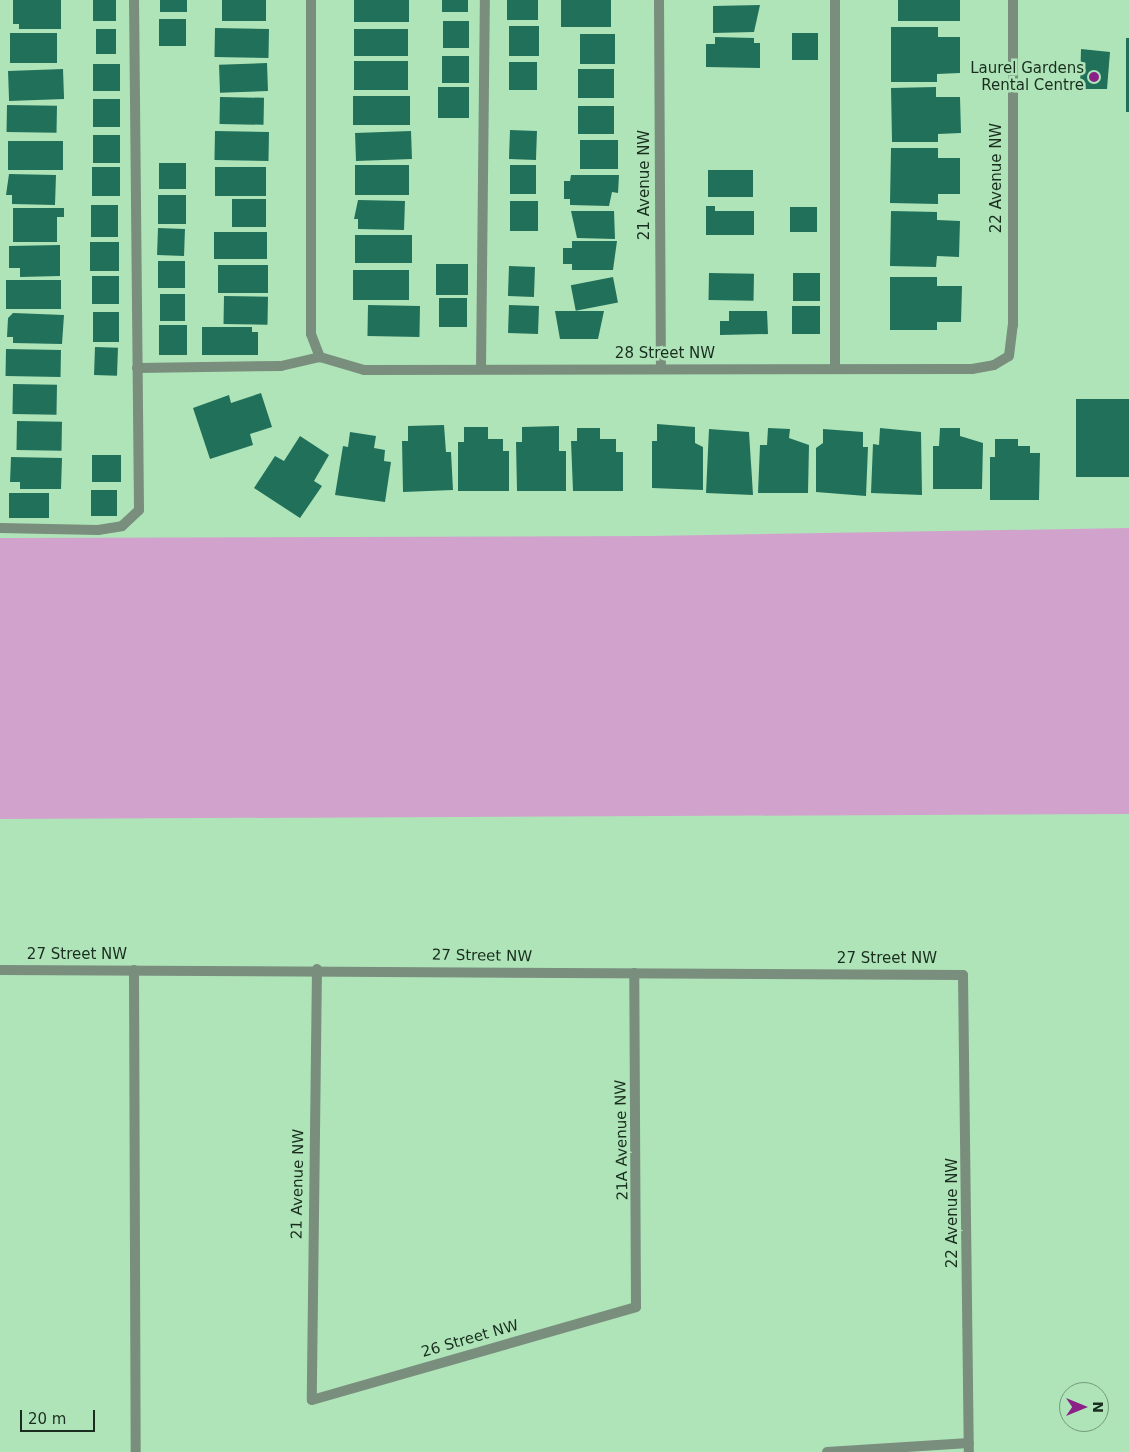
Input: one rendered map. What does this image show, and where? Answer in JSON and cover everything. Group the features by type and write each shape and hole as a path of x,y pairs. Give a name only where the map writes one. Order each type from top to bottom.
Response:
{"street":[{"path":"0,528 98,530 122,526 139,510 134,0"},
{"path":"137,368 281,366 320,358 311,334 311,0"},
{"path":"481,369 484,0"},
{"name":"21 Avenue NW","path":"659,0 661,369"},
{"path":"835,0 835,369"},
{"name":"22 Avenue NW","path":"1009,356 1013,0"},
{"name":"28 Street NW","path":"320,358 364,370 972,370 994,366 1009,356"},
{"name":"21 Avenue NW","path":"312,1400 317,969"},
{"name":"27 Street NW","path":"0,970 317,969 963,975"},
{"path":"134,970 136,1452"},
{"name":"21A Avenue NW","path":"634,973 636,1307"},
{"name":"22 Avenue NW","path":"963,975 969,1447"},
{"name":"26 Street NW","path":"312,1400 636,1307"},
{"path":"827,1452 969,1447"}],"shaded area":[{"path":"1129,528 1129,814 0,819 0,538 649,536"}],"building":[{"path":"13,0 61,0 61,29 19,29 19,24 13,24"},
{"path":"93,0 116,0 116,21 93,21"},
{"path":"160,0 187,0 187,12 160,12"},
{"path":"222,0 266,0 266,21 222,21"},
{"path":"354,0 409,0 409,22 354,22"},
{"path":"442,0 468,0 468,12 442,12"},
{"path":"507,0 538,0 538,20 507,20"},
{"path":"561,0 611,0 611,27 561,27"},
{"path":"898,0 960,0 960,21 898,21"},
{"path":"760,5 754,32 713,33 713,6"},
{"path":"159,19 186,19 186,46 159,46"},
{"path":"443,21 469,21 469,48 443,48"},
{"path":"509,26 539,26 539,56 509,56"},
{"path":"891,27 938,27 938,37 960,37 960,73 937,74 937,82 891,82"},
{"path":"215,28 269,29 268,58 214,57"},
{"path":"96,29 116,29 116,54 96,54"},
{"path":"354,29 408,29 408,56 354,56"},
{"path":"10,33 57,33 57,63 10,63"},
{"path":"792,33 818,33 818,60 792,60"},
{"path":"580,34 615,34 615,64 580,64"},
{"path":"715,37 754,38 754,43 760,43 760,68 706,67 706,44 715,44"},
{"path":"1126,38 1129,38 1129,112 1126,112"},
{"name":"Laurel Gardens Rental Centre","path":"1081,49 1110,52 1107,89 1080,89"},
{"path":"442,56 469,56 469,83 442,83"},
{"path":"354,61 408,61 408,90 354,90"},
{"path":"509,62 537,62 537,90 509,90"},
{"path":"267,63 268,91 220,93 219,65"},
{"path":"93,64 120,64 120,91 93,91"},
{"path":"63,69 64,99 9,101 8,71"},
{"path":"578,69 614,69 614,98 578,98"},
{"path":"438,87 469,87 469,118 438,118"},
{"path":"936,87 936,97 960,97 961,133 938,134 938,142 892,142 891,88"},
{"path":"353,96 410,96 410,125 353,125"},
{"path":"220,97 264,98 264,125 220,124"},
{"path":"93,99 120,99 120,127 93,127"},
{"path":"7,105 57,106 57,133 7,132"},
{"path":"578,106 614,106 614,134 578,134"},
{"path":"510,130 537,131 536,160 509,159"},
{"path":"215,131 269,132 268,161 214,160"},
{"path":"411,131 412,159 356,161 355,133"},
{"path":"93,135 120,135 120,163 93,163"},
{"path":"580,140 618,140 618,169 580,169"},
{"path":"8,141 63,141 63,170 8,170"},
{"path":"891,148 938,148 938,158 960,158 960,194 938,194 938,204 890,203"},
{"path":"159,163 186,163 186,189 159,189"},
{"path":"355,165 409,165 409,195 355,195"},
{"path":"510,165 536,165 536,194 510,194"},
{"path":"92,167 120,167 120,196 92,196"},
{"path":"215,167 266,167 266,196 215,196"},
{"path":"708,170 753,170 753,197 708,197"},
{"path":"9,174 56,175 55,205 12,204 12,195 6,195"},
{"path":"571,175 619,175 618,193 612,192 609,206 570,205 570,199 564,199 564,181 570,181"},
{"path":"158,195 186,195 186,224 158,224"},
{"path":"232,199 266,199 266,227 232,227"},
{"path":"358,200 405,201 404,230 358,229 358,219 354,219"},
{"path":"510,201 538,201 538,231 510,231"},
{"path":"91,205 118,205 118,237 91,237"},
{"path":"706,206 715,206 715,211 754,211 754,235 706,235"},
{"path":"790,207 817,207 817,232 790,232"},
{"path":"13,208 64,208 64,217 57,217 57,242 13,242"},
{"path":"571,211 614,211 615,239 577,238"},
{"path":"891,211 937,212 937,220 960,221 959,257 937,256 936,267 890,266"},
{"path":"158,228 185,229 184,256 157,255"},
{"path":"214,232 267,232 267,259 214,259"},
{"path":"355,235 412,235 412,263 355,263"},
{"path":"572,241 617,241 613,270 572,270 572,264 563,264 563,248 572,248"},
{"path":"90,242 119,242 119,271 90,271"},
{"path":"60,245 60,276 20,277 20,268 9,268 9,246"},
{"path":"158,261 185,261 185,288 158,288"},
{"path":"436,264 468,264 468,295 436,295"},
{"path":"218,265 268,265 268,293 218,293"},
{"path":"509,266 535,267 534,297 508,296"},
{"path":"353,270 409,270 409,300 353,300"},
{"path":"709,273 754,274 754,301 709,300"},
{"path":"793,273 820,273 820,301 793,301"},
{"path":"92,276 119,276 119,304 92,304"},
{"path":"613,277 618,303 576,311 571,285"},
{"path":"890,277 937,277 937,286 962,286 961,322 937,322 937,330 890,330"},
{"path":"6,280 61,280 61,309 6,309"},
{"path":"160,294 185,294 185,321 160,321"},
{"path":"224,296 268,297 268,325 224,324"},
{"path":"439,298 467,298 467,327 439,327"},
{"path":"368,305 420,306 419,337 367,336"},
{"path":"509,305 539,306 538,334 508,333"},
{"path":"792,306 820,306 820,334 792,334"},
{"path":"555,311 604,311 598,339 560,339"},
{"path":"729,311 767,311 768,334 720,335 720,321 729,321"},
{"path":"93,312 119,312 119,342 93,342"},
{"path":"13,313 64,315 62,344 13,343 13,337 7,337 8,318"},
{"path":"159,325 187,325 187,355 159,355"},
{"path":"202,327 252,327 252,332 258,332 258,355 202,355"},
{"path":"95,347 118,348 117,376 94,375"},
{"path":"6,349 61,350 61,377 6,376"},
{"path":"13,384 57,385 56,415 12,414"},
{"path":"261,393 272,427 250,434 253,445 210,459 193,408 229,395 231,403"},
{"path":"1076,399 1129,399 1129,477 1076,477"},
{"path":"17,421 62,422 61,451 16,450"},
{"path":"657,424 695,427 695,443 703,447 703,490 652,488 652,441 657,441"},
{"path":"444,425 446,452 451,452 453,490 403,492 402,441 408,441 408,426"},
{"path":"559,426 559,451 566,451 566,491 517,491 516,442 522,442 522,427"},
{"path":"464,427 488,427 488,439 503,439 503,451 509,451 509,491 458,491 458,442 464,442"},
{"path":"577,428 600,428 600,439 616,439 616,452 623,452 623,491 573,491 571,441 577,441"},
{"path":"768,428 790,429 789,438 809,445 808,493 758,493 760,445 767,445"},
{"path":"880,428 921,432 922,495 871,493 873,444 879,445"},
{"path":"940,428 960,428 960,436 983,443 982,489 933,489 933,446 939,446"},
{"path":"709,429 749,432 753,495 706,493"},
{"path":"823,429 863,432 863,447 868,447 866,496 816,492 816,448 823,443"},
{"path":"350,432 376,436 374,448 385,450 384,461 391,462 385,502 335,495 343,446 348,447"},
{"path":"300,436 329,455 314,481 322,486 300,518 254,488 275,456 284,461"},
{"path":"995,439 1018,439 1018,446 1030,446 1030,453 1040,453 1039,500 990,500 990,457 995,457"},
{"path":"92,455 121,455 121,482 92,482"},
{"path":"11,457 62,458 61,489 20,489 20,482 10,482"},
{"path":"91,490 117,490 117,516 91,516"},
{"path":"9,493 49,493 49,518 9,518"}],"place":[{"name":"Laurel Gardens Rental Centre","path":"1094,77"}]}
